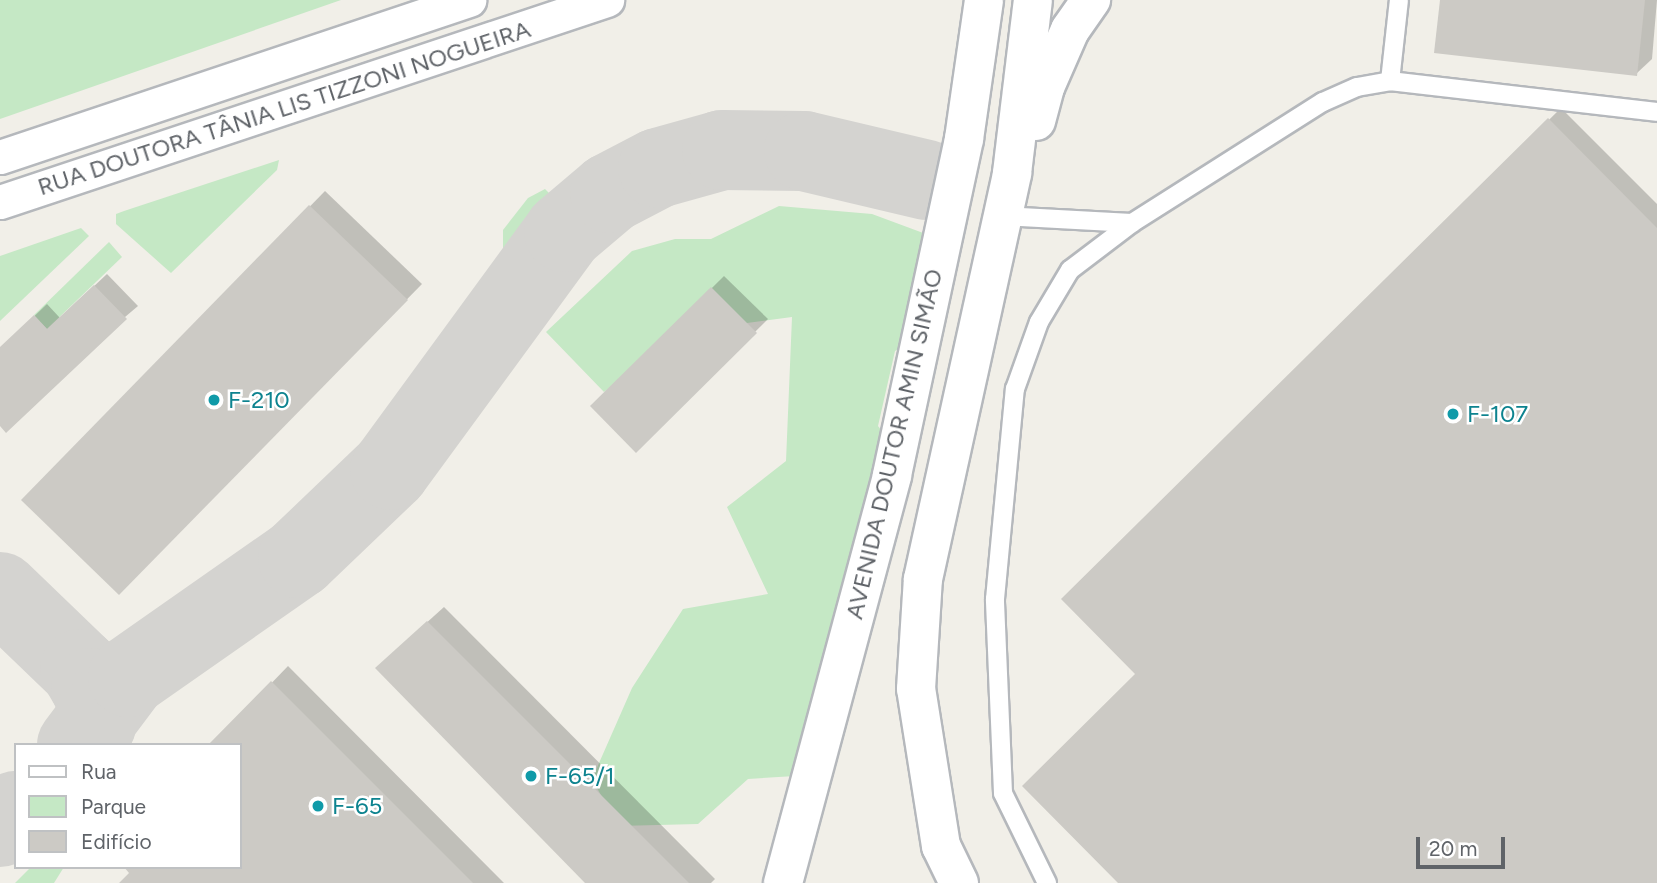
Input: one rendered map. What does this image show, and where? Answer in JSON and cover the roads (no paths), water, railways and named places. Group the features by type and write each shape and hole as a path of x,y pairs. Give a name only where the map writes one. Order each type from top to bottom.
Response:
{"street":[{"name":"RUA DOUTORA TÂNIA LIS TIZZONI NOGUEIRA","path":"0,157 469,0"},
{"name":"RUA DOUTORA TÂNIA LIS TIZZONI NOGUEIRA","path":"0,202 607,0"},
{"name":"AVENIDA DOUTOR AMIN SIMÃO","path":"783,883 892,475 949,206 984,0"},
{"path":"959,883 941,846 916,689 923,579 1012,173 1033,0"},
{"path":"1012,173 1033,134 1045,87 1070,30 1091,0"},
{"path":"949,206 1002,216"}],"lane":[{"path":"1390,81 1399,0"},
{"path":"1047,883 1003,793 995,599 1015,389 1039,322 1070,270 1132,223 1323,102 1357,87 1390,81 1657,112"},
{"path":"1002,216 1132,223"}],"place":[{"name":"F-210","path":"214,400"},
{"name":"F-107","path":"1453,414"},
{"name":"F-65/1","path":"531,776"},
{"name":"F-65","path":"318,806"}]}
